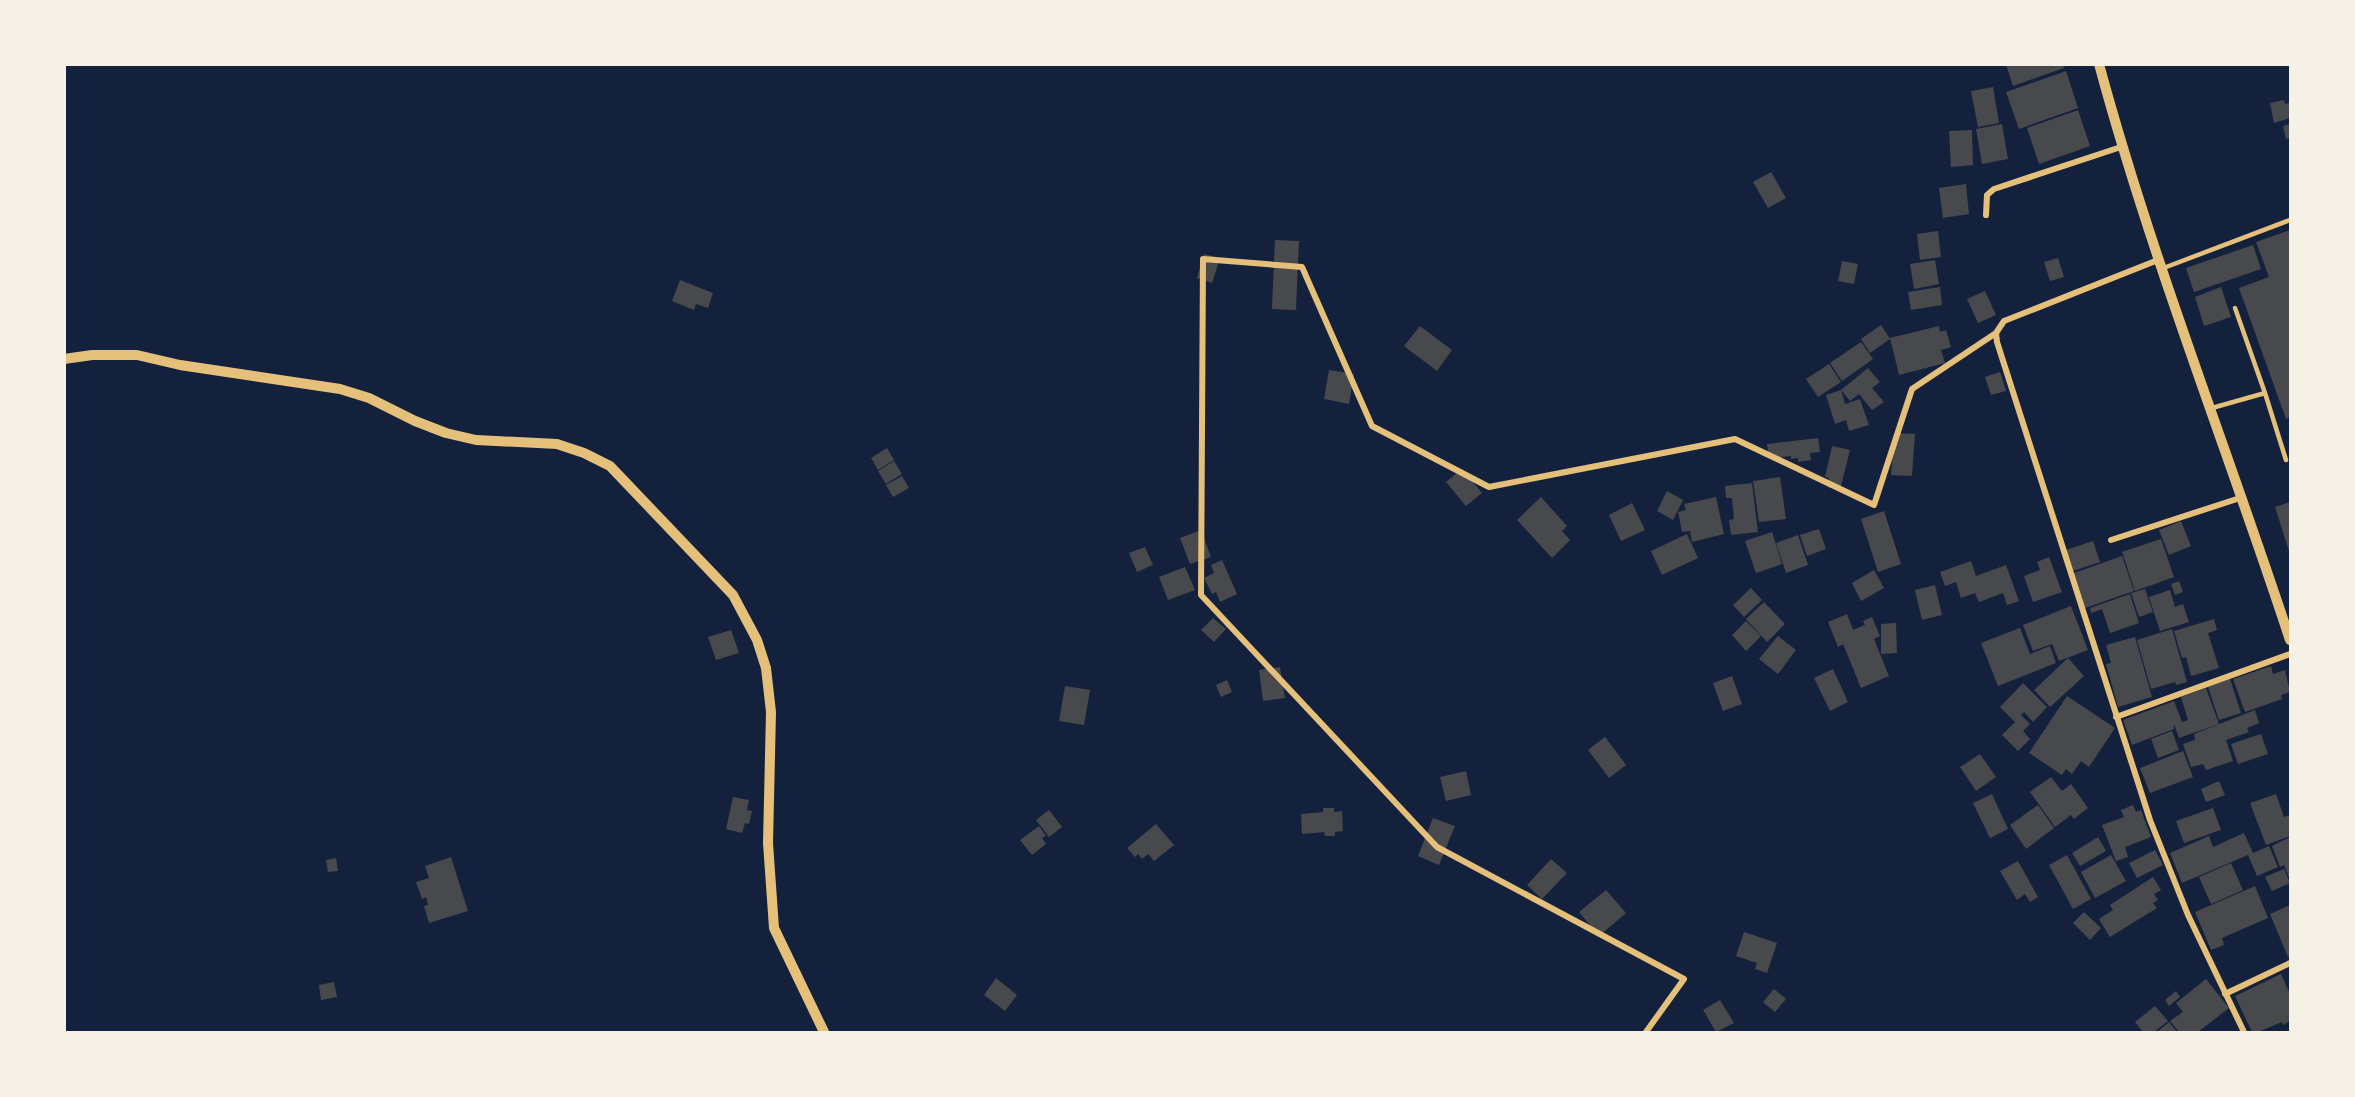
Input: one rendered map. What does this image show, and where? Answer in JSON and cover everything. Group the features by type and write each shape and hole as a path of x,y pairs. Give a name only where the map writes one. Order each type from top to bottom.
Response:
{"street":[{"path":"2099,64 2121,147 2160,265 2243,497 2290,640"},
{"path":"1986,215 1987,195 1994,189 2121,147"},
{"path":"1646,1032 1684,979 1437,847 1201,595 1203,259 1302,267 1372,426 1489,487 1735,439 1874,505 1912,389 1996,333 2004,321 2160,265"},
{"path":"1996,333 1996,342 2150,820 2188,915 2244,1032"},
{"path":"64,359 92,355 137,355 180,365 340,389 369,398 415,421 446,433 476,440 557,444 584,453 610,466 733,595 757,640 766,668 771,712 768,843 774,928 824,1032"},
{"path":"2111,540 2243,497"},
{"path":"2116,717 2290,654"},
{"path":"2225,994 2290,963"}],"lane":[{"path":"2160,265 2290,220"},
{"path":"2235,308 2286,460"},
{"path":"2212,408 2265,393"}],"building":[{"path":"2006,64 2063,64 2064,68 2013,86"},
{"path":"2066,71 2078,108 2019,129 2006,92"},
{"path":"1993,87 1999,123 1978,127 1971,91"},
{"path":"2284,100 2285,104 2289,103 2290,118 2274,123 2270,103"},
{"path":"2078,110 2090,146 2039,164 2027,128"},
{"path":"2002,124 2008,159 1982,164 1976,129"},
{"path":"2290,124 2290,138 2286,139 2283,126"},
{"path":"1972,130 1973,165 1951,167 1949,131"},
{"path":"1771,172 1786,198 1768,208 1753,182"},
{"path":"1966,184 1969,214 1943,218 1939,188"},
{"path":"2290,230 2290,417 2286,419 2239,288 2269,277 2256,242"},
{"path":"1938,231 1941,257 1920,260 1917,234"},
{"path":"1275,240 1299,241 1296,310 1272,309"},
{"path":"2253,245 2261,269 2194,292 2186,268"},
{"path":"1204,254 1220,258 1212,283 1197,278"},
{"path":"2058,258 2064,277 2050,281 2044,262"},
{"path":"1935,260 1939,284 1914,289 1910,264"},
{"path":"1842,261 1858,264 1854,284 1838,281"},
{"path":"680,280 713,293 708,308 696,304 694,310 672,301"},
{"path":"1940,287 1942,305 1911,310 1908,292"},
{"path":"2221,287 2231,317 2204,326 2195,297"},
{"path":"1985,291 1996,315 1978,323 1967,299"},
{"path":"1881,325 1890,339 1870,353 1861,339"},
{"path":"1420,326 1452,350 1437,371 1404,346"},
{"path":"1939,326 1940,332 1946,330 1951,347 1941,350 1945,363 1899,375 1890,338"},
{"path":"1861,342 1873,359 1842,381 1830,363"},
{"path":"1829,364 1841,382 1818,397 1806,379"},
{"path":"1868,368 1880,382 1872,388 1884,402 1872,410 1859,394 1850,401 1841,390"},
{"path":"1329,370 1354,374 1349,404 1324,399"},
{"path":"2000,372 2006,391 1991,395 1985,377"},
{"path":"1841,390 1845,404 1860,399 1869,425 1849,431 1846,420 1835,424 1826,395"},
{"path":"1894,433 1915,434 1912,476 1891,475"},
{"path":"1818,438 1820,452 1810,453 1811,460 1798,462 1798,458 1791,459 1791,456 1769,458 1767,444"},
{"path":"1832,446 1850,450 1840,490 1827,487 1829,478 1825,477"},
{"path":"887,448 894,460 878,470 871,458"},
{"path":"894,461 902,474 886,484 878,471"},
{"path":"1462,469 1482,493 1466,506 1446,482"},
{"path":"902,476 909,488 893,497 886,485"},
{"path":"1780,477 1786,519 1759,522 1753,481"},
{"path":"1752,483 1758,532 1731,535 1729,520 1734,519 1732,498 1726,498 1725,486"},
{"path":"1667,491 1683,500 1673,520 1657,511"},
{"path":"1541,497 1567,526 1562,531 1570,540 1552,558 1517,520"},
{"path":"1716,497 1724,534 1692,542 1690,531 1682,532 1678,512 1686,510 1684,504"},
{"path":"2290,502 2290,554 2275,507"},
{"path":"1632,503 1645,530 1621,541 1609,515"},
{"path":"1884,511 1901,564 1878,572 1861,519"},
{"path":"2181,521 2191,546 2169,555 2159,530"},
{"path":"1819,529 1826,549 1807,556 1800,535"},
{"path":"1201,530 1211,557 1190,564 1180,538"},
{"path":"1772,532 1782,564 1756,573 1745,541"},
{"path":"1687,534 1698,558 1662,575 1651,551"},
{"path":"1798,535 1808,565 1786,573 1776,543"},
{"path":"2161,539 2174,577 2135,591 2122,552"},
{"path":"2093,541 2100,562 2073,571 2066,550"},
{"path":"1145,547 1153,565 1137,572 1129,553"},
{"path":"2122,556 2134,591 2085,608 2074,573"},
{"path":"2049,557 2062,592 2033,602 2024,576 2040,570 2037,562"},
{"path":"1222,560 1237,594 1220,602 1216,592 1212,594 1204,578 1214,573 1211,565"},
{"path":"1971,561 1976,576 2006,565 2019,601 2007,605 2003,593 1979,602 1975,593 1961,598 1956,582 1945,586 1940,572"},
{"path":"1185,567 1195,590 1168,600 1159,577"},
{"path":"1874,570 1884,588 1861,601 1852,583"},
{"path":"2179,581 2183,592 2175,595 2171,584"},
{"path":"1935,585 1942,615 1922,620 1915,590"},
{"path":"1751,588 1762,600 1744,617 1733,605"},
{"path":"2145,589 2153,612 2139,617 2131,593"},
{"path":"2170,590 2175,607 2183,604 2189,622 2160,631 2149,597"},
{"path":"2130,594 2139,623 2110,633 2102,609 2091,613 2090,608"},
{"path":"1764,602 1785,624 1767,642 1746,619"},
{"path":"2071,606 2088,650 2059,661 2052,644 2033,651 2023,625"},
{"path":"1847,614 1853,630 1865,625 1863,621 1872,617 1880,636 1874,639 1889,676 1861,688 1843,644 1838,647 1828,622"},
{"path":"1213,618 1226,629 1214,642 1201,630"},
{"path":"2214,619 2217,630 2208,633 2219,668 2191,676 2186,657 2182,658 2174,631"},
{"path":"1746,621 1761,636 1746,651 1732,635"},
{"path":"1896,623 1897,653 1881,654 1881,624"},
{"path":"2020,628 2030,654 2050,646 2056,663 1998,686 1981,643"},
{"path":"2172,629 2187,682 2176,685 2175,682 2151,689 2137,640"},
{"path":"731,630 739,653 716,660 708,637"},
{"path":"1778,636 1796,650 1778,674 1759,659"},
{"path":"2135,637 2152,697 2118,707 2106,664 2111,663 2106,645"},
{"path":"2068,658 2084,676 2050,707 2034,690"},
{"path":"2271,666 2273,674 2285,670 2290,692 2281,695 2282,699 2245,712 2233,679"},
{"path":"1280,667 1285,698 1263,701 1259,670"},
{"path":"1833,669 1848,702 1830,711 1814,678"},
{"path":"1732,676 1742,704 1723,711 1713,683"},
{"path":"2230,679 2241,713 2219,720 2208,687"},
{"path":"1227,680 1232,692 1221,697 1216,685"},
{"path":"2023,683 2047,707 2033,722 2024,712 2021,715 2030,724 2023,731 2030,739 2018,751 2002,735 2015,722 2000,707"},
{"path":"1065,686 1090,690 1084,725 1059,721"},
{"path":"2206,688 2219,724 2179,738 2174,724 2174,729 2132,745 2123,720 2174,701 2182,722 2188,720 2181,697"},
{"path":"2067,696 2115,728 2089,767 2081,761 2072,774 2066,769 2062,775 2029,753"},
{"path":"2255,710 2259,723 2247,728 2249,732 2226,740 2233,761 2206,770 2203,764 2191,767 2183,744 2195,740 2194,734"},
{"path":"2172,731 2179,750 2158,758 2151,739"},
{"path":"2261,734 2268,754 2238,764 2231,744"},
{"path":"1605,737 1626,765 1609,778 1588,750"},
{"path":"2183,751 2193,777 2150,793 2140,768"},
{"path":"1980,754 1996,777 1976,791 1960,767"},
{"path":"1466,771 1471,795 1446,801 1440,777"},
{"path":"2051,777 2062,791 2071,784 2088,808 2074,819 2071,815 2055,827 2030,792"},
{"path":"2219,781 2225,795 2206,802 2201,789"},
{"path":"1992,794 2008,829 1990,838 1973,803"},
{"path":"2276,794 2284,817 2290,815 2290,836 2266,845 2250,803"},
{"path":"733,797 749,800 747,810 752,811 749,824 745,823 742,833 726,829"},
{"path":"2038,805 2054,828 2026,849 2010,825"},
{"path":"2133,805 2136,812 2141,810 2151,837 2125,847 2128,857 2116,861 2102,825 2124,817 2121,810"},
{"path":"1323,808 1334,808 1334,812 1342,811 1343,831 1335,832 1335,836 1325,836 1324,832 1302,834 1301,814 1323,812"},
{"path":"2213,808 2221,830 2184,843 2176,821"},
{"path":"1049,810 1062,827 1049,837 1036,820"},
{"path":"1433,818 1455,826 1439,865 1418,856"},
{"path":"1156,824 1174,845 1154,861 1148,854 1142,859 1138,854 1135,857 1127,848"},
{"path":"1039,826 1046,836 1042,838 1046,844 1032,855 1020,840"},
{"path":"2244,833 2253,853 2269,846 2278,867 2257,876 2248,855 2182,883 2170,853 2209,836 2213,847"},
{"path":"2098,837 2106,851 2080,866 2072,853"},
{"path":"2290,837 2290,880 2284,865 2280,867 2272,846"},
{"path":"2155,850 2163,865 2137,878 2129,863"},
{"path":"2067,855 2091,899 2073,909 2049,865"},
{"path":"2111,855 2126,881 2095,898 2081,872"},
{"path":"451,857 468,911 429,923 424,906 428,905 426,897 422,899 416,882 429,878 425,866"},
{"path":"336,858 338,871 328,872 326,860"},
{"path":"1551,859 1567,873 1542,899 1527,885"},
{"path":"2018,861 2038,897 2030,902 2025,894 2017,900 2000,871"},
{"path":"2231,863 2243,890 2211,904 2199,877"},
{"path":"2284,869 2290,883 2272,891 2265,877"},
{"path":"2153,877 2161,890 2154,894 2158,900 2153,903 2157,908 2110,937 2099,919 2113,910 2110,905"},
{"path":"2255,886 2268,918 2222,938 2224,945 2211,950 2195,912"},
{"path":"1606,890 1626,913 1599,936 1579,912"},
{"path":"2290,905 2290,956 2288,957 2270,914"},
{"path":"2084,912 2101,928 2090,940 2073,923"},
{"path":"1744,932 1777,943 1767,973 1755,969 1757,963 1736,956"},
{"path":"2281,974 2290,994 2290,1021 2283,1025 2282,1022 2258,1032 2252,1032 2235,996"},
{"path":"996,978 1017,995 1005,1011 984,995"},
{"path":"2206,979 2229,1008 2198,1032 2179,1032 2170,1021 2183,1012 2176,1003"},
{"path":"334,982 337,997 321,1000 319,985"},
{"path":"1774,989 1786,999 1775,1012 1763,1002"},
{"path":"2176,991 2180,997 2169,1006 2165,1000"},
{"path":"1720,1000 1734,1023 1716,1032 1703,1010"},
{"path":"2155,1006 2168,1021 2154,1032 2143,1032 2135,1022"},
{"path":"2169,1022 2177,1032 2157,1032"}]}
